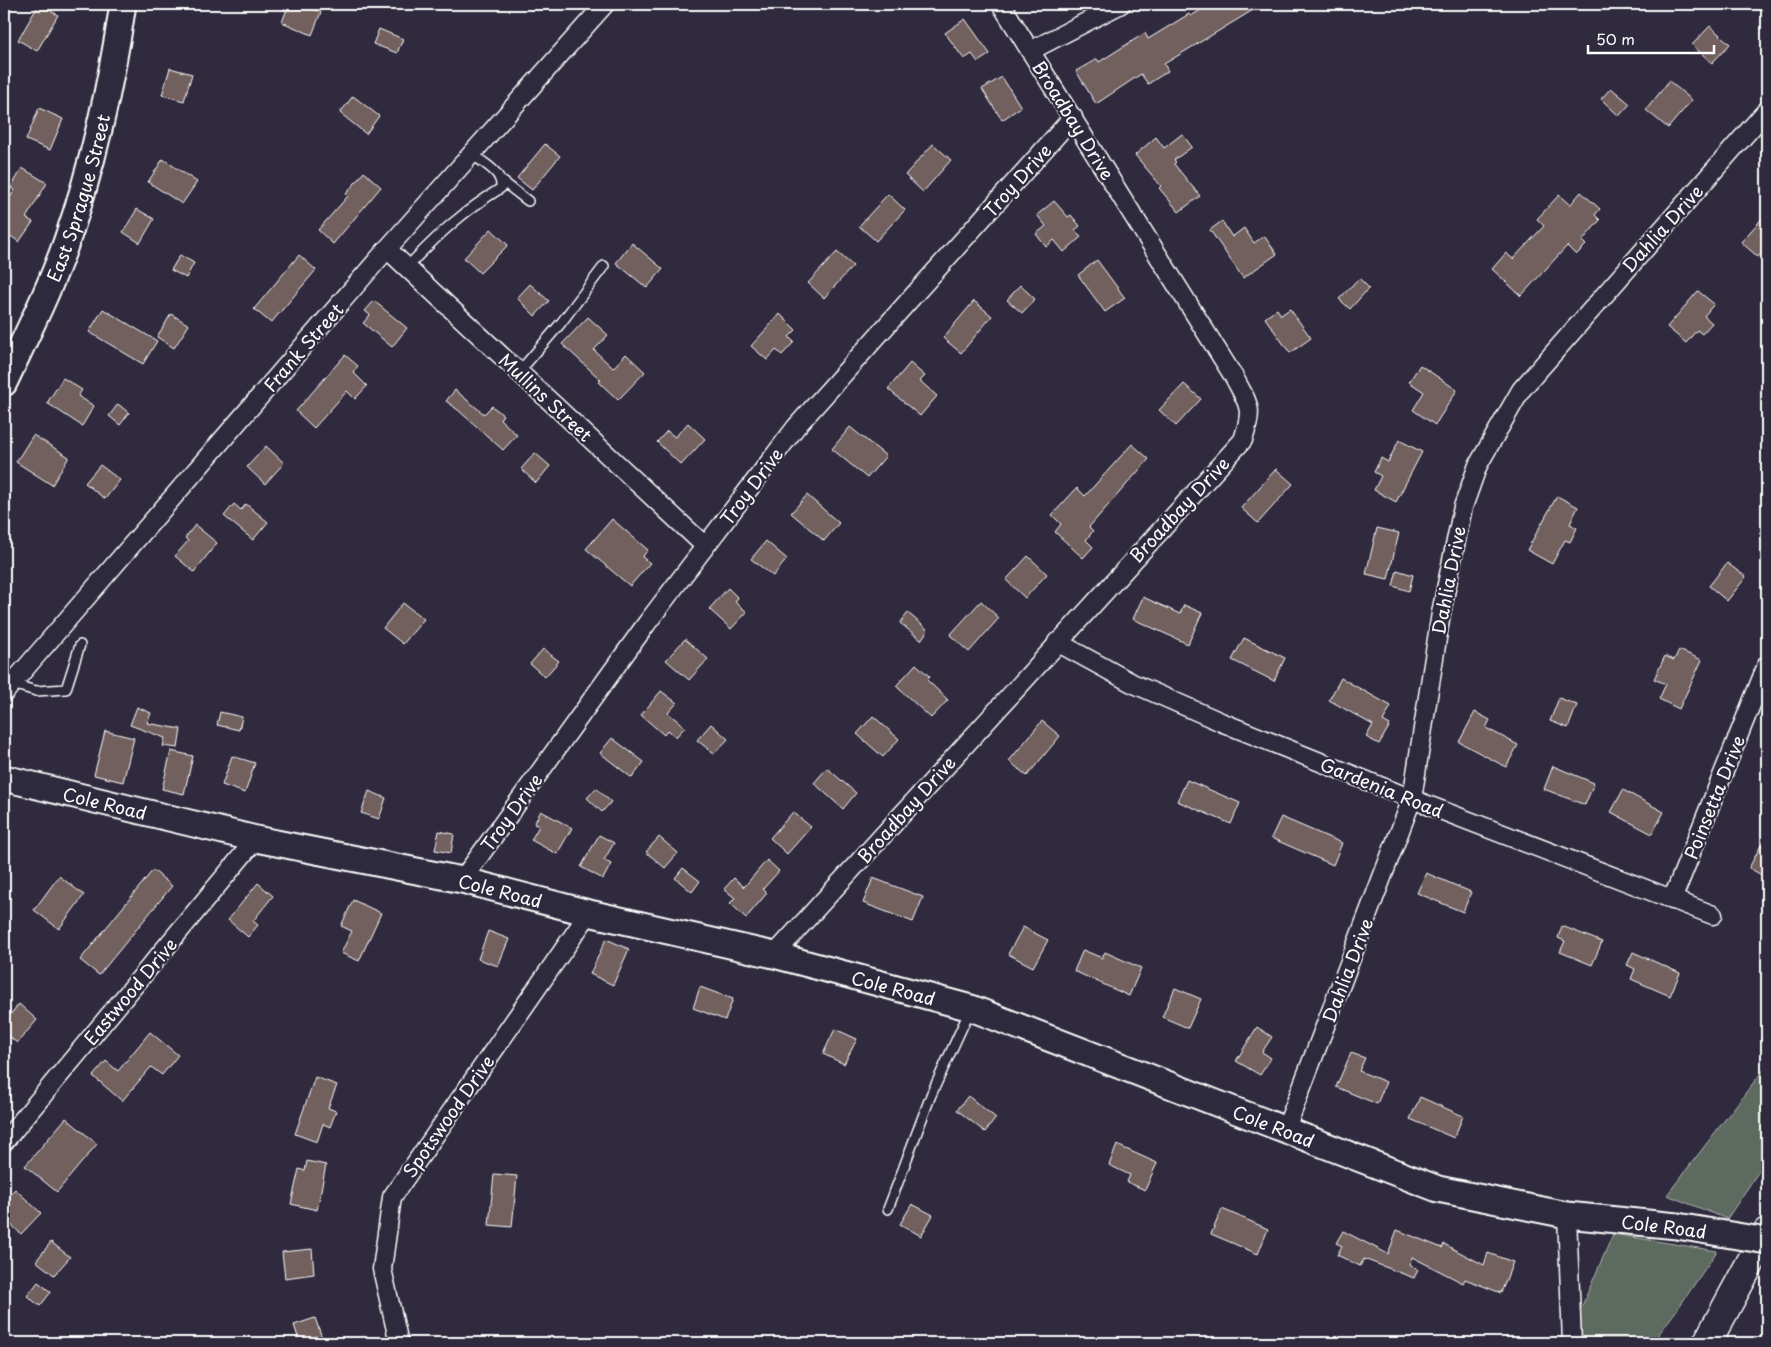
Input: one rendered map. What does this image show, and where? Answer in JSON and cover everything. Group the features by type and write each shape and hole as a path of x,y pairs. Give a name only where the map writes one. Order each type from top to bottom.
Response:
{"highway":[{"path":"1707,1343 1767,1232"}],"street":[{"name":"East Sprague Street","path":"4,383 47,291 67,240 90,167 107,99 123,4"},
{"name":"Frank Street","path":"8,688 387,249 606,4"},
{"name":"Broadbay Drive","path":"774,955 1243,440 1251,410 1234,377 1002,4"},
{"path":"1030,51 1121,4"},
{"name":"Dahlia Drive","path":"1285,1131 1412,800 1441,612 1462,507 1478,465 1521,390 1767,110"},
{"name":"Troy Drive","path":"462,880 705,546 796,427 1073,118"},
{"name":"Mullins Street","path":"387,249 705,546"},
{"name":"Gardenia Road","path":"1058,642 1132,683 1221,722 1412,800 1713,915"},
{"name":"Poinsetta Drive","path":"1672,900 1767,665"},
{"name":"Cole Road","path":"4,778 256,839 462,880 589,913 774,955 972,1008 1438,1189 1567,1215 1677,1226 1767,1241"},
{"name":"Eastwood Drive","path":"4,1142 256,839"},
{"name":"Spotswood Drive","path":"399,1343 382,1270 392,1196 589,913"},
{"path":"1567,1215 1572,1343"}],"lane":[{"path":"472,154 528,201"},
{"path":"407,268 445,228 469,208 501,188 502,181"},
{"path":"519,372 561,323 604,266"},
{"path":"8,688 36,691 66,689 80,645"},
{"path":"888,1209 931,1095 972,1008"}],"green space":[{"path":"1767,1065 1767,1159 1727,1219 1667,1195"},
{"path":"1613,1234 1717,1251 1652,1343 1566,1343"}],"building":[{"path":"39,4 58,15 37,51 18,40"},
{"path":"289,4 299,4 321,12 312,35 282,22"},
{"path":"1210,4 1263,4 1164,64 1168,71 1148,84 1141,74 1096,104 1076,71 1097,59 1099,62 1145,33 1148,39 1189,14 1191,16"},
{"path":"965,19 990,54 978,62 972,54 964,59 945,33"},
{"path":"1710,26 1730,44 1712,63 1692,45"},
{"path":"379,29 403,39 397,53 373,44"},
{"path":"170,68 192,74 184,101 162,95"},
{"path":"1002,77 1021,107 1002,120 982,89"},
{"path":"1669,81 1692,100 1668,128 1646,110"},
{"path":"1611,88 1630,104 1619,116 1601,99"},
{"path":"353,96 379,116 366,134 340,113"},
{"path":"39,108 63,119 50,150 26,140"},
{"path":"1182,134 1192,147 1174,160 1176,162 1174,164 1200,196 1179,212 1159,188 1161,186 1135,155 1156,137 1164,148"},
{"path":"545,144 560,156 532,190 517,178"},
{"path":"933,144 951,160 923,192 905,175"},
{"path":"163,159 197,182 182,204 148,182"},
{"path":"22,168 47,183 26,218 33,222 19,242 4,231 4,206 15,190 11,188"},
{"path":"364,172 381,187 333,244 318,230 348,196 346,194"},
{"path":"1581,192 1600,209 1595,215 1600,220 1582,241 1586,245 1576,255 1567,246 1521,296 1492,269 1506,253 1513,259 1544,226 1537,219 1559,195 1570,205"},
{"path":"888,194 905,210 876,241 859,226"},
{"path":"1054,201 1068,217 1071,215 1080,226 1075,230 1081,237 1064,252 1054,240 1046,247 1036,234 1046,226 1037,215"},
{"path":"137,209 154,219 140,243 123,232"},
{"path":"1767,213 1767,247 1758,257 1741,242"},
{"path":"1222,221 1232,237 1244,228 1254,243 1264,236 1277,254 1243,278 1210,230"},
{"path":"491,229 508,245 480,273 464,258"},
{"path":"632,243 663,269 647,288 616,263"},
{"path":"837,252 853,266 824,298 808,283"},
{"path":"180,255 194,263 186,278 171,270"},
{"path":"299,255 316,270 271,323 254,309"},
{"path":"1097,260 1125,298 1105,312 1078,275"},
{"path":"1359,278 1369,288 1350,309 1339,299"},
{"path":"530,284 549,301 535,316 517,298"},
{"path":"1020,285 1035,299 1022,313 1007,300"},
{"path":"1698,291 1714,304 1704,316 1712,323 1702,334 1697,330 1686,343 1667,327"},
{"path":"374,301 407,328 392,347 363,323 370,315 365,311"},
{"path":"974,301 992,316 961,353 943,338"},
{"path":"103,309 157,341 143,364 89,332"},
{"path":"1277,309 1281,315 1290,309 1311,338 1290,353 1265,318"},
{"path":"171,314 189,325 174,348 157,337"},
{"path":"780,314 796,330 789,337 794,342 782,355 776,350 767,360 751,346"},
{"path":"588,317 608,335 594,350 613,368 626,354 645,372 618,400 599,382 601,380 562,344"},
{"path":"345,355 358,366 353,372 367,386 355,399 347,391 314,428 296,411"},
{"path":"910,363 925,376 920,381 937,396 920,416 888,389"},
{"path":"1420,365 1457,390 1435,425 1413,410 1424,392 1409,382"},
{"path":"63,378 82,390 78,396 94,406 82,426 47,403"},
{"path":"1184,384 1201,399 1176,426 1159,410"},
{"path":"455,390 484,414 492,406 503,415 500,419 517,435 503,450 446,401"},
{"path":"118,404 129,413 120,425 109,416"},
{"path":"688,423 705,439 681,465 657,442 667,431 675,437"},
{"path":"850,427 886,456 867,478 832,449"},
{"path":"33,435 69,457 52,485 16,462"},
{"path":"1399,440 1422,452 1396,502 1374,490 1381,476 1374,472 1381,458 1388,462"},
{"path":"1132,444 1149,459 1089,527 1093,531 1086,540 1093,547 1083,558 1055,532 1061,524 1052,515 1077,488 1085,496"},
{"path":"266,446 284,463 265,484 247,467"},
{"path":"535,453 550,466 536,483 521,469"},
{"path":"100,465 120,480 105,499 85,483"},
{"path":"1276,469 1293,484 1258,523 1241,508"},
{"path":"807,495 839,523 824,541 791,513"},
{"path":"1557,496 1578,507 1570,524 1577,528 1570,542 1565,540 1552,564 1527,550"},
{"path":"234,504 241,510 246,504 268,522 253,540 224,516"},
{"path":"612,519 648,550 642,557 650,563 630,586 586,549"},
{"path":"195,525 217,543 194,572 175,556 188,541 185,538"},
{"path":"1377,528 1399,533 1388,579 1366,574"},
{"path":"766,541 787,559 773,576 751,559"},
{"path":"1028,556 1047,574 1025,598 1006,580"},
{"path":"1727,563 1746,577 1727,601 1709,586"},
{"path":"1397,570 1413,575 1409,591 1393,586"},
{"path":"728,588 738,598 735,602 747,612 731,629 709,609"},
{"path":"1143,597 1180,614 1184,605 1202,613 1188,644 1133,619"},
{"path":"981,601 999,618 969,652 950,635"},
{"path":"403,603 424,619 403,644 383,628"},
{"path":"908,613 928,630 921,640 900,623"},
{"path":"1244,638 1285,658 1274,681 1232,660"},
{"path":"685,639 708,659 689,680 666,660"},
{"path":"543,649 559,661 545,677 530,664"},
{"path":"1679,650 1702,660 1679,709 1659,699 1666,684 1654,679 1665,656 1674,660"},
{"path":"916,664 930,677 927,680 948,700 931,718 896,686"},
{"path":"1341,678 1391,706 1383,721 1390,725 1379,744 1366,737 1373,725 1329,700"},
{"path":"661,691 677,703 668,713 685,727 676,737 668,730 664,735 641,715"},
{"path":"1559,698 1577,705 1568,728 1550,721"},
{"path":"137,707 151,713 147,723 181,729 178,748 163,746 165,738 130,725"},
{"path":"220,712 242,717 239,730 217,725"},
{"path":"1475,712 1490,720 1486,728 1518,745 1506,767 1459,742"},
{"path":"873,716 899,739 883,757 857,734"},
{"path":"1042,721 1060,736 1027,776 1009,761"},
{"path":"711,724 728,739 714,754 697,740"},
{"path":"105,731 134,738 123,782 94,775"},
{"path":"612,738 644,762 632,778 600,753"},
{"path":"171,751 193,756 184,794 162,789"},
{"path":"232,756 255,763 245,793 222,785"},
{"path":"1553,766 1594,783 1585,805 1544,789"},
{"path":"827,768 856,793 843,809 814,783"},
{"path":"1187,780 1240,803 1231,824 1177,801"},
{"path":"596,788 611,802 602,812 587,798"},
{"path":"1623,790 1664,812 1652,834 1611,812"},
{"path":"369,791 386,798 379,819 361,813"},
{"path":"541,811 572,828 557,854 531,840 539,826 534,824"},
{"path":"793,812 811,827 787,854 770,838"},
{"path":"1281,817 1342,843 1333,865 1271,838"},
{"path":"439,831 454,834 451,853 435,850"},
{"path":"1767,834 1767,878 1749,868"},
{"path":"599,835 614,843 604,860 611,864 603,879 581,867"},
{"path":"659,837 678,853 665,868 646,852"},
{"path":"767,860 779,871 763,889 767,893 746,918 730,903 735,898 724,889 734,878 744,887"},
{"path":"683,868 700,881 692,892 675,878"},
{"path":"153,870 172,886 99,975 80,960"},
{"path":"1426,873 1471,892 1463,912 1417,893"},
{"path":"59,876 84,895 59,929 34,910"},
{"path":"873,878 923,897 913,922 863,903"},
{"path":"258,883 273,896 253,921 258,925 248,937 228,920"},
{"path":"353,900 381,913 359,961 341,953 352,931 341,926"},
{"path":"1562,926 1602,942 1592,965 1560,952 1565,941 1558,938"},
{"path":"1023,927 1048,940 1033,967 1008,954"},
{"path":"488,931 509,939 498,966 478,959"},
{"path":"606,939 629,949 613,985 590,974"},
{"path":"1083,950 1102,958 1105,952 1141,968 1129,996 1074,971"},
{"path":"1633,952 1680,973 1670,996 1631,979 1635,969 1627,965"},
{"path":"700,987 733,999 725,1020 693,1008"},
{"path":"1175,988 1201,999 1188,1028 1162,1017"},
{"path":"19,1004 37,1020 17,1043 4,1032 4,1022"},
{"path":"1257,1027 1272,1037 1262,1052 1271,1058 1260,1075 1236,1061"},
{"path":"835,1029 857,1039 844,1064 823,1054"},
{"path":"150,1032 178,1055 162,1075 151,1067 122,1101 93,1076 106,1061 118,1071"},
{"path":"1351,1053 1365,1058 1359,1071 1386,1082 1377,1104 1336,1087"},
{"path":"315,1077 337,1085 328,1108 336,1111 330,1127 323,1124 317,1142 295,1134"},
{"path":"968,1096 996,1118 985,1132 957,1110"},
{"path":"1420,1097 1463,1116 1454,1138 1410,1119"},
{"path":"66,1118 97,1144 57,1192 25,1166"},
{"path":"1117,1145 1157,1163 1145,1190 1127,1182 1130,1175 1109,1165"},
{"path":"307,1161 326,1165 317,1210 291,1204 299,1169 305,1171"},
{"path":"494,1174 517,1176 512,1227 489,1225"},
{"path":"15,1189 41,1213 21,1234 4,1218 4,1201"},
{"path":"912,1204 933,1215 921,1236 900,1224"},
{"path":"1222,1209 1268,1229 1258,1254 1211,1234"},
{"path":"1397,1230 1442,1248 1444,1244 1484,1265 1488,1253 1513,1262 1501,1293 1465,1279 1463,1283 1412,1257 1409,1265 1418,1270 1414,1278 1364,1259 1360,1266 1337,1255 1342,1246 1336,1243 1343,1231 1388,1254"},
{"path":"51,1242 70,1257 54,1275 36,1261"},
{"path":"312,1249 314,1274 285,1278 282,1252"},
{"path":"38,1282 51,1292 40,1306 27,1296"},
{"path":"315,1318 324,1343 300,1343 294,1325"}]}
